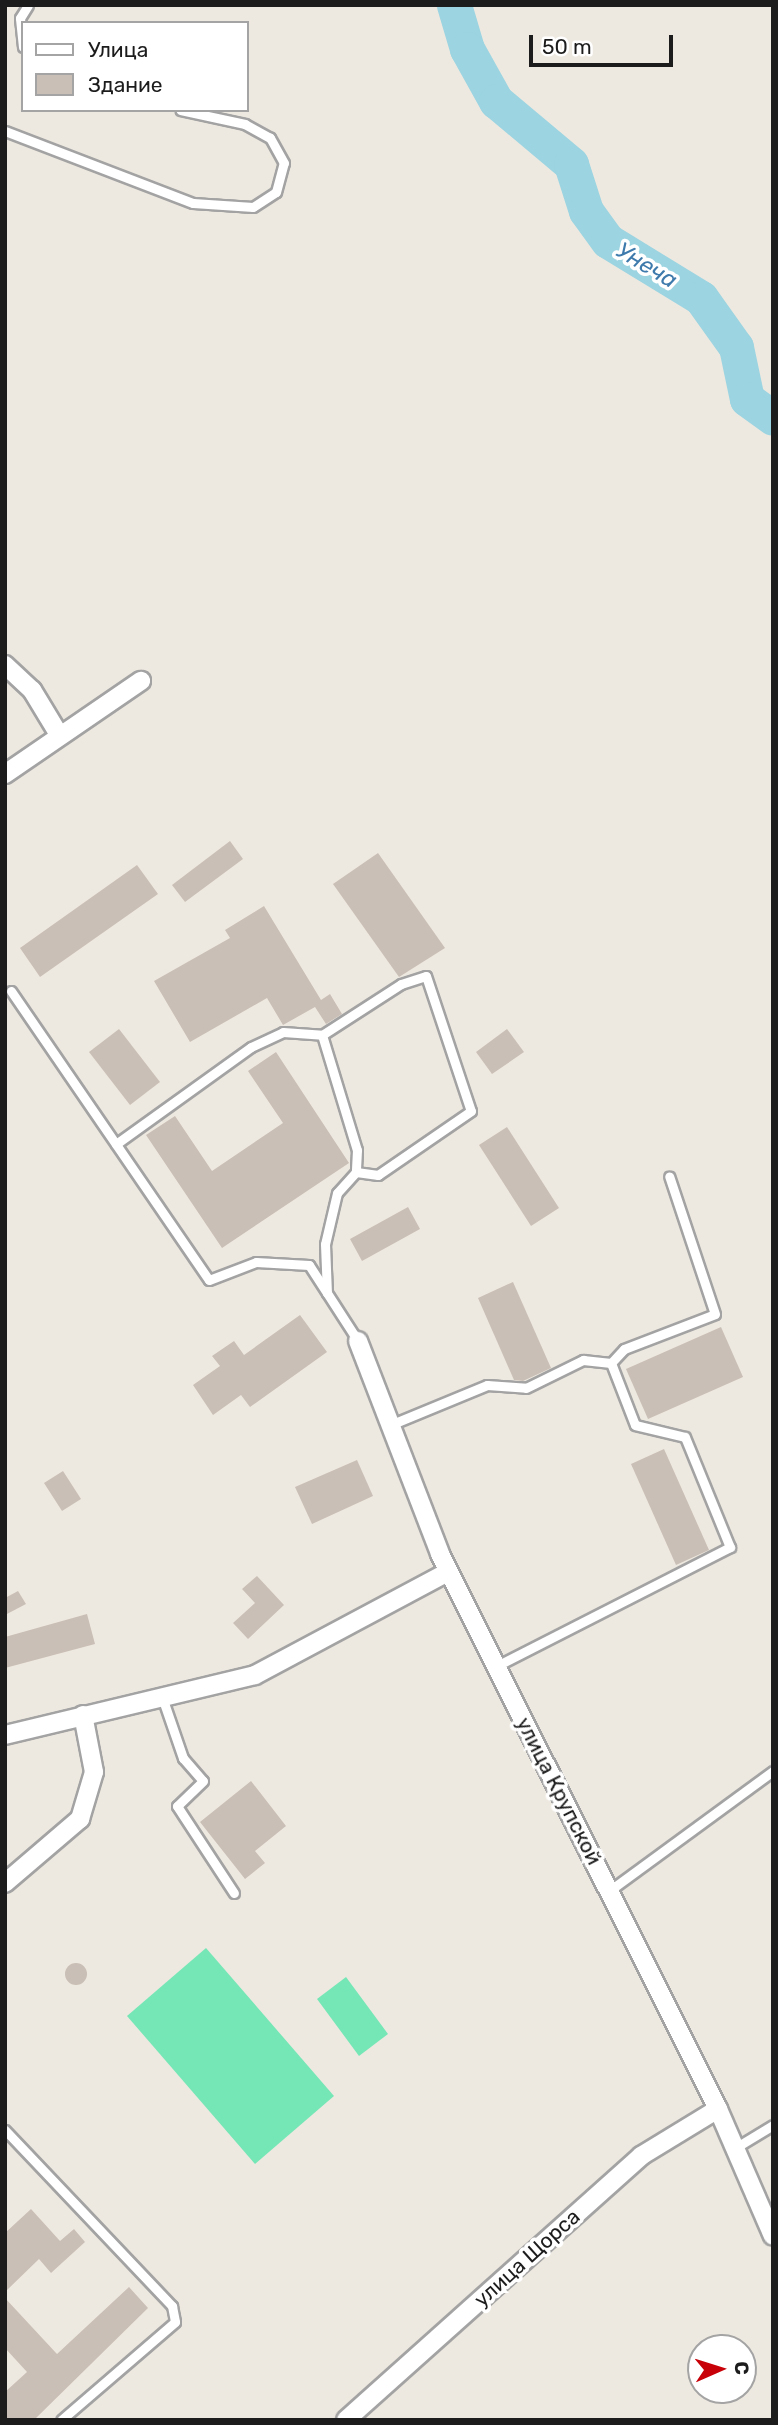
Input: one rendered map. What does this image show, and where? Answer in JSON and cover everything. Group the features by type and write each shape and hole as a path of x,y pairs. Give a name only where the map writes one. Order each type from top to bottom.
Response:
{"street":[{"path":"5,664 32,690 58,733"},
{"path":"5,774 58,733 141,681"},
{"name":"улица Крупской","path":"358,1341 449,1572 718,2109 771,2225"},
{"path":"5,1735 255,1675 449,1572"},
{"path":"5,1883 79,1819 94,1772 83,1715"},
{"name":"улица Щорса","path":"346,2420 641,2156 718,2109"}],"lane":[{"path":"21,28 20,18 28,5"},
{"path":"5,131 193,203 253,207 276,192 284,163 270,138 245,124 189,112"},
{"path":"116,1144 251,1047 284,1032 322,1035 401,984 426,976 471,1111 377,1175 356,1172"},
{"path":"11,991 209,1280 256,1262 309,1265 358,1341"},
{"path":"322,1035 357,1150 356,1172 337,1193 325,1244 327,1293"},
{"path":"611,1363 624,1349 715,1314 669,1175"},
{"path":"390,1424 486,1385 526,1388 583,1360 611,1363"},
{"path":"496,1666 730,1548 685,1437 635,1425 611,1363"},
{"path":"162,1697 183,1758 203,1781 177,1806 234,1893"},
{"path":"609,1891 773,1771"},
{"path":"735,2148 773,2125"},
{"path":"5,2130 172,2306 175,2322 61,2420"}],"green space":[{"path":"206,1948 334,2096 255,2164 127,2016"},
{"path":"346,1977 388,2034 359,2056 317,1999"}],"building":[{"path":"230,841 243,859 185,902 172,885"},
{"path":"378,853 445,948 399,977 333,884"},
{"path":"137,865 158,894 40,977 20,948"},
{"path":"264,906 321,1000 330,994 342,1014 326,1024 315,1007 283,1025 267,998 190,1042 154,981 230,938 225,930"},
{"path":"119,1029 160,1082 130,1105 89,1052"},
{"path":"507,1029 524,1052 492,1074 476,1052"},
{"path":"276,1052 349,1163 222,1248 146,1135 175,1116 212,1171 283,1123 248,1071"},
{"path":"507,1127 559,1208 531,1226 479,1145"},
{"path":"408,1207 420,1229 362,1261 350,1239"},
{"path":"513,1282 551,1368 523,1381 514,1380 478,1298"},
{"path":"300,1315 327,1352 250,1407 241,1395 213,1415 193,1385 220,1366 212,1356 234,1341 244,1355"},
{"path":"721,1327 743,1377 648,1419 626,1369"},
{"path":"664,1449 709,1550 676,1565 631,1464"},
{"path":"357,1460 373,1496 312,1524 295,1487"},
{"path":"63,1471 81,1499 62,1511 44,1483"},
{"path":"257,1576 284,1605 248,1639 233,1623 255,1603 242,1589"},
{"path":"18,1591 26,1604 5,1615 5,1598"},
{"path":"87,1614 95,1644 5,1668 5,1637"},
{"path":"251,1781 286,1826 255,1851 265,1863 245,1879 200,1822"},
{"path":"76,1963 84,1966 87,1974 84,1982 76,1985 68,1982 65,1974 68,1966"},
{"path":"31,2209 60,2241 74,2229 85,2242 51,2273 39,2259 5,2292 5,2233"},
{"path":"129,2287 148,2308 34,2420 5,2420 5,2392 27,2372 5,2348 5,2298 57,2354"}],"waterway":[{"name":"Унеча","path":"454,5 467,49 496,101 571,164 586,211 608,241 701,298 736,347 747,399 773,418"}]}
